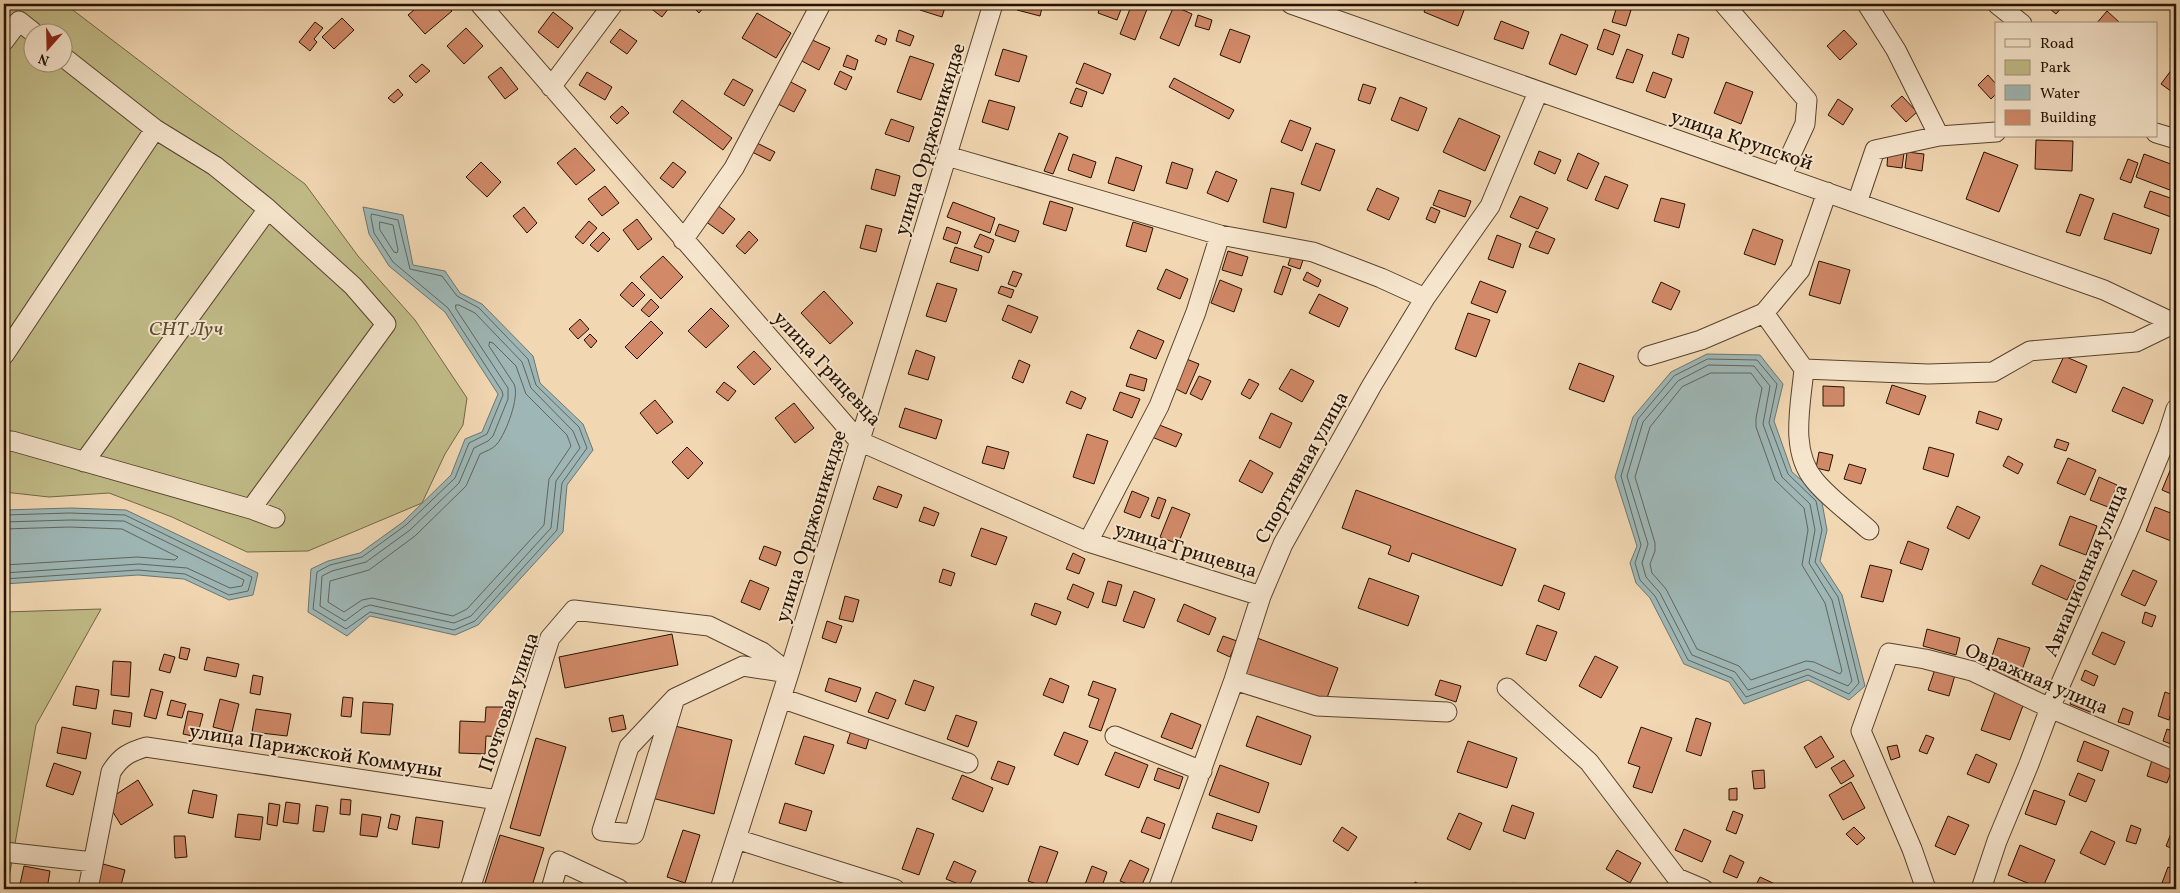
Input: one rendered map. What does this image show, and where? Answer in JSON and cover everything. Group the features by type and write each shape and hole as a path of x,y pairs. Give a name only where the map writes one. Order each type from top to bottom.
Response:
{"street":[{"name":"улица Грицевца","path":"480,4 859,441 1088,542 1261,596"},
{"path":"551,87 613,4"},
{"path":"683,240 734,168 821,4"},
{"name":"улица Орджоникидзе","path":"720,889 789,673 993,4"},
{"name":"улица Крупской","path":"1291,4 2104,290 2176,323"},
{"path":"1724,4 1808,100 1806,124 1781,176"},
{"path":"1867,4 1896,50 1939,136"},
{"path":"1996,4 2019,22"},
{"path":"4,41 19,21 22,23"},
{"path":"72,64 154,129 215,166 268,209 353,286 386,324 251,509"},
{"name":"Спортивная улица","path":"1158,889 1234,680 1261,596 1283,544 1372,385 1425,298 1490,206 1538,92"},
{"path":"4,355 154,129"},
{"path":"1857,203 1874,150 1939,136 1995,132"},
{"path":"2158,134 2176,139"},
{"path":"947,156 1220,235 1313,252 1425,298"},
{"path":"1648,356 1701,340 1764,313 1800,270 1827,192"},
{"path":"84,462 268,209"},
{"path":"1088,542 1159,406 1196,312 1220,235"},
{"path":"1764,313 1804,369 1799,436 1803,458 1814,480 1869,530"},
{"path":"1804,369 1928,374 1994,372 2030,351 2136,342 2176,323"},
{"name":"Авиационная улица","path":"1981,889 1997,841 2030,764 2050,708 2131,524 2168,434 2176,409"},
{"path":"4,442 12,440 251,509 275,518"},
{"name":"Почтовая улица","path":"470,889 550,638 574,610 710,626 762,652 789,673"},
{"name":"Овражная улица","path":"1926,889 1912,849 1861,731 1889,653 1925,659 1972,672 2050,708 2176,761"},
{"path":"675,698 634,834 602,830 629,747 675,698 743,666 789,673"},
{"path":"1234,680 1317,706 1447,712"},
{"path":"1507,688 1589,762 1672,884 1703,889"},
{"path":"781,698 968,763"},
{"path":"1115,736 1202,771"},
{"name":"улица Парижской Коммуны","path":"93,862 111,772 117,762 128,752 146,747 498,800"},
{"path":"736,839 895,889"},
{"path":"4,852 93,862 88,889"},
{"path":"551,889 559,861 619,889"}],"green space":[{"name":"СНТ Луч","path":"4,4 65,4 305,184 358,256 415,320 467,398 463,425 445,454 422,503 308,551 247,552 172,517 109,493 49,497 4,492"},
{"path":"101,609 36,725 7,889 4,889 4,612"}],"water":[{"path":"363,207 403,215 413,265 445,271 460,293 482,304 533,356 540,383 583,424 593,450 567,485 563,532 478,625 455,635 370,616 347,636 308,612 311,569 328,561 360,553 403,522 451,475 465,439 482,432 498,394 445,312 389,266 369,234"},
{"path":"1707,354 1760,355 1783,384 1774,421 1792,472 1821,497 1827,530 1820,561 1842,595 1865,686 1849,700 1808,680 1744,704 1729,682 1684,664 1650,598 1636,583 1630,563 1637,546 1615,477 1633,417 1671,372"},
{"path":"71,508 126,510 258,573 253,595 229,600 184,579 138,575 4,584 4,510"}],"building":[{"path":"421,4 445,4 452,11 425,34 408,15"},
{"path":"645,4 672,4 662,17"},
{"path":"690,4 701,4 704,7 699,13"},
{"path":"922,4 946,4 942,17 920,10"},
{"path":"1018,4 1043,4 1040,16 1017,10"},
{"path":"1101,4 1123,4 1117,20 1098,13"},
{"path":"1132,4 1149,4 1135,40 1120,34"},
{"path":"1427,4 1466,5 1458,26 1424,12"},
{"path":"1626,4 1641,4 1639,9"},
{"path":"1940,4 1951,4 1946,9"},
{"path":"2044,4 2065,4 2056,14"},
{"path":"1174,6 1192,14 1179,46 1160,38"},
{"path":"1617,6 1631,10 1626,26 1612,22"},
{"path":"2107,11 2119,22 2098,22"},
{"path":"553,12 573,28 558,48 538,32"},
{"path":"757,13 791,33 776,58 742,38"},
{"path":"1198,15 1212,20 1209,30 1195,26"},
{"path":"342,18 354,30 334,49 322,37"},
{"path":"1501,21 1529,32 1523,49 1494,39"},
{"path":"315,22 323,28 314,39 317,42 310,51 299,42"},
{"path":"466,28 483,46 464,64 447,46"},
{"path":"620,29 637,41 627,54 610,42"},
{"path":"1230,29 1250,36 1240,63 1220,55"},
{"path":"1604,29 1620,35 1613,55 1597,49"},
{"path":"899,30 914,36 910,46 896,41"},
{"path":"1844,30 1857,44 1840,60 1827,46"},
{"path":"1561,34 1588,45 1576,75 1549,64"},
{"path":"1678,34 1689,38 1683,58 1672,54"},
{"path":"878,35 887,39 885,45 875,41"},
{"path":"808,38 830,48 819,70 798,59"},
{"path":"1003,49 1027,56 1019,82 995,75"},
{"path":"1627,49 1643,55 1633,83 1616,78"},
{"path":"847,55 858,60 855,70 843,66"},
{"path":"910,56 934,64 921,100 897,92"},
{"path":"1084,63 1111,74 1103,94 1076,83"},
{"path":"422,64 430,71 416,83 409,76"},
{"path":"2175,65 2176,92 2175,94 2161,84"},
{"path":"501,67 518,89 505,99 488,77"},
{"path":"840,71 852,77 846,90 834,84"},
{"path":"587,72 612,87 605,100 579,85"},
{"path":"1653,72 1672,79 1665,98 1646,91"},
{"path":"1988,75 1995,83 1995,95 1991,99 1978,85"},
{"path":"1174,78 1234,110 1229,119 1169,87"},
{"path":"733,79 753,90 744,106 724,94"},
{"path":"787,80 806,90 794,112 776,103"},
{"path":"1726,82 1753,92 1741,124 1714,113"},
{"path":"1363,84 1376,88 1370,104 1358,100"},
{"path":"1076,88 1087,92 1082,107 1070,103"},
{"path":"398,89 403,95 394,103 388,98"},
{"path":"1902,96 1917,112 1906,122 1891,106"},
{"path":"1400,97 1427,108 1418,131 1391,120"},
{"path":"1838,99 1853,109 1843,125 1828,115"},
{"path":"682,100 732,138 723,150 673,112"},
{"path":"989,100 1015,107 1008,130 982,122"},
{"path":"622,106 629,113 617,124 610,117"},
{"path":"1459,118 1500,136 1485,171 1443,152"},
{"path":"891,119 914,127 909,142 885,134"},
{"path":"1290,120 1311,128 1302,151 1281,142"},
{"path":"1059,133 1068,137 1053,174 1044,171"},
{"path":"2036,140 2073,141 2072,171 2035,169"},
{"path":"753,141 775,152 770,161 748,150"},
{"path":"1316,143 1335,150 1320,191 1301,184"},
{"path":"575,148 595,170 576,185 557,163"},
{"path":"1539,151 1561,160 1555,174 1534,164"},
{"path":"1888,151 1904,153 1902,168 1887,166"},
{"path":"1907,152 1924,154 1922,171 1905,168"},
{"path":"1984,152 2018,165 1999,212 1966,199"},
{"path":"1578,153 1599,163 1587,189 1567,180"},
{"path":"1073,154 1096,162 1091,178 1068,170"},
{"path":"2144,154 2176,166 2175,192 2136,177"},
{"path":"1116,157 1142,166 1134,191 1108,183"},
{"path":"2128,159 2138,163 2131,183 2120,179"},
{"path":"481,162 501,182 487,197 466,177"},
{"path":"673,162 686,172 673,188 660,178"},
{"path":"1172,162 1193,169 1187,189 1166,183"},
{"path":"876,169 900,176 895,196 871,189"},
{"path":"1216,171 1237,180 1228,202 1207,193"},
{"path":"1605,176 1628,185 1618,209 1595,200"},
{"path":"605,186 619,203 602,216 588,199"},
{"path":"1271,188 1294,193 1286,228 1263,222"},
{"path":"1377,188 1399,198 1389,220 1367,210"},
{"path":"1439,190 1471,201 1465,217 1433,205"},
{"path":"2150,191 2176,200 2171,217 2144,207"},
{"path":"2080,194 2094,199 2080,236 2066,232"},
{"path":"1520,196 1548,208 1538,229 1510,217"},
{"path":"1661,198 1685,204 1679,228 1654,221"},
{"path":"1050,201 1073,208 1066,231 1043,224"},
{"path":"953,202 995,218 990,233 947,217"},
{"path":"717,205 735,219 723,234 705,221"},
{"path":"524,207 537,223 527,233 513,216"},
{"path":"1431,207 1440,211 1435,223 1426,219"},
{"path":"2113,213 2159,229 2151,254 2104,239"},
{"path":"637,219 652,239 638,250 623,230"},
{"path":"589,221 597,228 583,244 575,237"},
{"path":"1133,222 1153,228 1146,252 1126,246"},
{"path":"999,224 1019,231 1015,242 995,235"},
{"path":"866,225 882,229 876,252 860,248"},
{"path":"947,227 961,232 957,244 943,239"},
{"path":"1753,229 1783,240 1775,265 1744,254"},
{"path":"749,231 758,240 745,254 736,246"},
{"path":"1536,231 1555,239 1548,254 1529,247"},
{"path":"603,232 610,239 598,252 590,245"},
{"path":"980,234 994,240 989,253 974,247"},
{"path":"1497,235 1521,244 1513,268 1488,259"},
{"path":"955,247 982,256 978,271 950,262"},
{"path":"1293,250 1305,254 1300,269 1288,265"},
{"path":"1228,251 1248,257 1242,276 1222,270"},
{"path":"663,256 683,277 661,299 640,277"},
{"path":"1819,261 1850,270 1840,304 1809,295"},
{"path":"1283,266 1291,269 1282,295 1274,292"},
{"path":"1166,269 1188,279 1180,299 1157,289"},
{"path":"1013,271 1022,274 1016,287 1008,284"},
{"path":"1307,272 1321,280 1318,287 1303,280"},
{"path":"1220,280 1242,289 1234,312 1211,303"},
{"path":"1480,281 1506,291 1497,313 1471,303"},
{"path":"632,282 645,295 633,307 620,295"},
{"path":"1661,282 1680,291 1671,310 1652,302"},
{"path":"937,283 957,289 946,322 926,316"},
{"path":"1001,286 1014,290 1011,298 998,293"},
{"path":"824,291 853,323 830,344 801,313"},
{"path":"1319,294 1348,308 1339,327 1309,313"},
{"path":"651,299 659,307 649,317 641,310"},
{"path":"1008,305 1038,317 1031,333 1002,320"},
{"path":"711,308 729,326 706,348 688,331"},
{"path":"1468,313 1490,320 1476,357 1455,349"},
{"path":"580,319 589,329 578,339 569,329"},
{"path":"651,321 663,333 637,359 625,347"},
{"path":"1138,330 1164,341 1156,359 1130,348"},
{"path":"590,334 597,341 591,348 584,340"},
{"path":"916,350 935,357 928,380 908,374"},
{"path":"754,351 771,369 754,385 737,367"},
{"path":"2064,356 2087,366 2076,393 2052,382"},
{"path":"1184,358 1199,364 1186,394 1172,387"},
{"path":"1019,360 1030,365 1023,383 1012,378"},
{"path":"1579,363 1614,376 1604,402 1569,389"},
{"path":"1291,369 1314,381 1302,402 1279,389"},
{"path":"1130,374 1147,379 1144,391 1126,386"},
{"path":"1199,376 1211,381 1202,400 1190,394"},
{"path":"1249,379 1259,384 1250,399 1241,394"},
{"path":"724,382 736,391 728,401 716,392"},
{"path":"1892,385 1926,396 1919,415 1886,403"},
{"path":"1823,386 1844,387 1844,406 1823,406"},
{"path":"2123,387 2153,400 2143,424 2112,411"},
{"path":"1071,391 1086,398 1081,409 1066,403"},
{"path":"1120,392 1140,399 1132,418 1113,410"},
{"path":"655,400 673,422 657,434 640,413"},
{"path":"794,403 814,428 795,443 775,418"},
{"path":"905,408 942,420 936,439 899,427"},
{"path":"1979,411 2002,419 1998,430 1976,423"},
{"path":"1271,413 1292,423 1280,448 1259,438"},
{"path":"1157,424 1182,434 1176,447 1152,437"},
{"path":"1087,434 1108,441 1094,484 1073,477"},
{"path":"2057,439 2069,443 2066,451 2054,447"},
{"path":"987,446 1009,452 1004,469 982,463"},
{"path":"687,447 703,463 688,479 672,462"},
{"path":"1929,447 1954,454 1948,477 1923,469"},
{"path":"1819,452 1833,455 1829,471 1816,468"},
{"path":"2008,456 2023,464 2018,474 2003,466"},
{"path":"2068,458 2096,470 2085,495 2057,483"},
{"path":"1250,460 1273,473 1262,493 1239,481"},
{"path":"1849,464 1866,469 1861,484 1844,479"},
{"path":"2172,466 2176,467 2176,496 2162,490"},
{"path":"2099,477 2117,485 2108,507 2090,500"},
{"path":"878,486 902,495 897,508 873,499"},
{"path":"1356,490 1516,549 1502,586 1412,553 1409,562 1388,554 1391,546 1342,528"},
{"path":"1132,491 1149,498 1140,518 1124,512"},
{"path":"1158,497 1166,500 1159,519 1151,516"},
{"path":"1957,506 1980,517 1969,539 1947,528"},
{"path":"924,507 939,513 934,526 919,521"},
{"path":"1172,507 1190,514 1178,544 1160,537"},
{"path":"2155,507 2176,515 2176,543 2146,531"},
{"path":"2070,516 2097,526 2086,555 2059,545"},
{"path":"981,528 1007,537 996,565 971,556"},
{"path":"1908,541 1929,549 1922,570 1900,563"},
{"path":"764,546 781,552 776,566 759,559"},
{"path":"1073,553 1085,559 1079,574 1066,569"},
{"path":"1870,565 1892,570 1883,602 1861,597"},
{"path":"2041,565 2076,581 2067,600 2032,584"},
{"path":"943,569 955,573 951,586 939,582"},
{"path":"2133,570 2157,581 2145,606 2121,595"},
{"path":"1369,578 1419,596 1408,626 1358,608"},
{"path":"750,580 769,588 760,610 741,602"},
{"path":"1108,581 1122,585 1116,606 1102,602"},
{"path":"1073,584 1094,593 1088,608 1067,599"},
{"path":"1544,585 1565,593 1559,610 1538,601"},
{"path":"1134,591 1155,599 1144,628 1123,621"},
{"path":"845,596 859,600 853,622 839,619"},
{"path":"1035,603 1061,612 1056,625 1031,615"},
{"path":"1184,604 1216,618 1209,635 1177,621"},
{"path":"2145,612 2156,616 2152,627 2142,623"},
{"path":"827,621 842,626 836,643 822,638"},
{"path":"1537,625 1557,632 1546,661 1526,654"},
{"path":"1927,629 1960,638 1956,655 1923,646"},
{"path":"2102,632 2125,642 2115,665 2092,654"},
{"path":"672,634 678,665 565,688 559,657"},
{"path":"1223,636 1237,641 1230,657 1217,651"},
{"path":"1257,638 1338,668 1324,706 1243,676"},
{"path":"1998,638 2030,648 2018,681 1987,671"},
{"path":"181,647 190,649 187,660 179,658"},
{"path":"164,654 175,657 170,673 159,670"},
{"path":"1595,656 1618,667 1601,698 1579,686"},
{"path":"207,657 239,664 236,677 204,670"},
{"path":"113,661 131,662 129,697 111,695"},
{"path":"1935,669 1955,675 1949,696 1928,690"},
{"path":"2085,670 2098,676 2094,686 2081,680"},
{"path":"253,675 263,677 260,695 250,693"},
{"path":"829,678 861,688 856,702 825,691"},
{"path":"1050,678 1069,686 1063,703 1043,695"},
{"path":"914,680 934,687 925,711 905,704"},
{"path":"1440,680 1461,686 1456,702 1435,695"},
{"path":"1093,681 1116,689 1101,731 1089,727 1099,699 1088,695"},
{"path":"76,686 99,690 96,709 73,705"},
{"path":"151,689 163,692 156,719 144,716"},
{"path":"2075,691 2100,701 2095,714 2070,704"},
{"path":"876,692 896,700 888,719 868,712"},
{"path":"1995,692 2024,703 2010,740 1981,730"},
{"path":"2165,692 2176,696 2169,720 2158,716"},
{"path":"343,697 353,698 351,717 341,716"},
{"path":"220,699 239,704 232,732 213,727"},
{"path":"171,700 186,704 182,718 167,715"},
{"path":"363,702 393,704 390,735 361,733"},
{"path":"486,707 503,707 502,737 486,736 485,754 459,753 460,721 485,722"},
{"path":"2123,708 2133,712 2129,725 2118,722"},
{"path":"256,709 291,714 287,736 252,732"},
{"path":"114,710 132,713 130,727 112,724"},
{"path":"188,711 203,714 197,737 183,734"},
{"path":"1171,713 1201,725 1192,749 1161,737"},
{"path":"623,715 626,729 612,732 609,718"},
{"path":"956,715 977,722 968,747 947,739"},
{"path":"1257,716 1311,736 1301,765 1246,746"},
{"path":"1696,718 1711,723 1701,756 1686,751"},
{"path":"671,725 732,740 714,814 652,798"},
{"path":"62,727 91,733 86,759 57,753"},
{"path":"1641,727 1672,738 1652,793 1633,787 1640,767 1628,763"},
{"path":"852,728 870,735 866,749 847,743"},
{"path":"2167,729 2175,732 2171,744 2163,741"},
{"path":"1064,732 1088,741 1078,765 1054,755"},
{"path":"1926,735 1934,738 1927,754 1919,751"},
{"path":"804,736 834,745 824,774 795,764"},
{"path":"1821,736 1834,757 1816,768 1804,747"},
{"path":"536,738 566,747 540,836 510,828"},
{"path":"1468,741 1517,758 1507,788 1457,772"},
{"path":"2084,741 2109,751 2102,771 2077,761"},
{"path":"1897,745 1900,757 1891,760 1887,747"},
{"path":"1115,752 1148,765 1139,788 1105,775"},
{"path":"1976,754 1997,764 1989,783 1967,774"},
{"path":"2153,757 2174,764 2167,783 2147,776"},
{"path":"1844,760 1854,776 1841,784 1831,768"},
{"path":"998,761 1015,767 1008,785 991,779"},
{"path":"54,763 81,772 73,795 46,786"},
{"path":"1220,765 1269,783 1259,813 1209,795"},
{"path":"1158,768 1183,777 1179,789 1154,780"},
{"path":"1764,770 1765,788 1754,789 1752,771"},
{"path":"2078,773 2095,780 2086,802 2069,795"},
{"path":"962,775 993,788 983,812 952,799"},
{"path":"138,780 153,805 121,825 106,801"},
{"path":"1851,782 1865,808 1843,820 1829,795"},
{"path":"1737,788 1737,800 1729,800 1729,789"},
{"path":"193,790 217,795 213,818 188,813"},
{"path":"2034,790 2065,801 2056,825 2025,814"},
{"path":"341,799 351,800 350,815 340,814"},
{"path":"286,802 300,804 298,824 283,822"},
{"path":"269,803 280,805 277,826 267,824"},
{"path":"785,803 812,811 806,831 779,823"},
{"path":"316,805 328,807 324,832 313,831"},
{"path":"1512,805 1534,813 1525,839 1503,831"},
{"path":"1733,811 1743,815 1736,834 1726,830"},
{"path":"1217,813 1257,826 1252,841 1212,828"},
{"path":"1459,813 1482,823 1470,850 1447,839"},
{"path":"238,814 263,817 260,840 235,837"},
{"path":"362,814 381,817 377,837 360,835"},
{"path":"391,814 400,816 397,830 388,828"},
{"path":"1948,816 1969,825 1955,855 1935,846"},
{"path":"416,817 443,821 439,848 412,844"},
{"path":"1147,817 1165,824 1160,839 1141,832"},
{"path":"2131,825 2141,829 2136,844 2126,841"},
{"path":"1342,827 1357,837 1348,851 1333,841"},
{"path":"1854,827 1865,838 1857,845 1846,834"},
{"path":"917,828 934,834 919,875 902,869"},
{"path":"1684,829 1711,841 1702,862 1675,850"},
{"path":"683,830 700,835 685,883 667,877"},
{"path":"2091,831 2115,842 2105,865 2080,853"},
{"path":"2172,831 2176,832 2176,850 2166,846"},
{"path":"500,835 544,848 531,889 483,889"},
{"path":"174,836 185,836 187,857 175,858"},
{"path":"2020,845 2055,860 2042,889 2008,875"},
{"path":"1040,846 1058,852 1045,887 1028,881"},
{"path":"1617,850 1641,863 1630,883 1606,869"},
{"path":"1730,855 1744,862 1737,878 1723,872"},
{"path":"1130,860 1149,869 1140,889 1120,881"},
{"path":"954,861 976,871 968,888 946,879"},
{"path":"103,864 125,870 120,889 96,889"},
{"path":"24,866 50,871 47,889 19,889"},
{"path":"1092,866 1107,872 1101,889 1084,887"},
{"path":"2168,867 2176,870 2176,888 2162,883"},
{"path":"1760,877 1775,884 1773,889 1755,887"},
{"path":"1415,882 1429,889 1411,889"},
{"path":"1513,883 1525,889 1510,889"},
{"path":"2133,884 2147,889 2131,889"}]}
